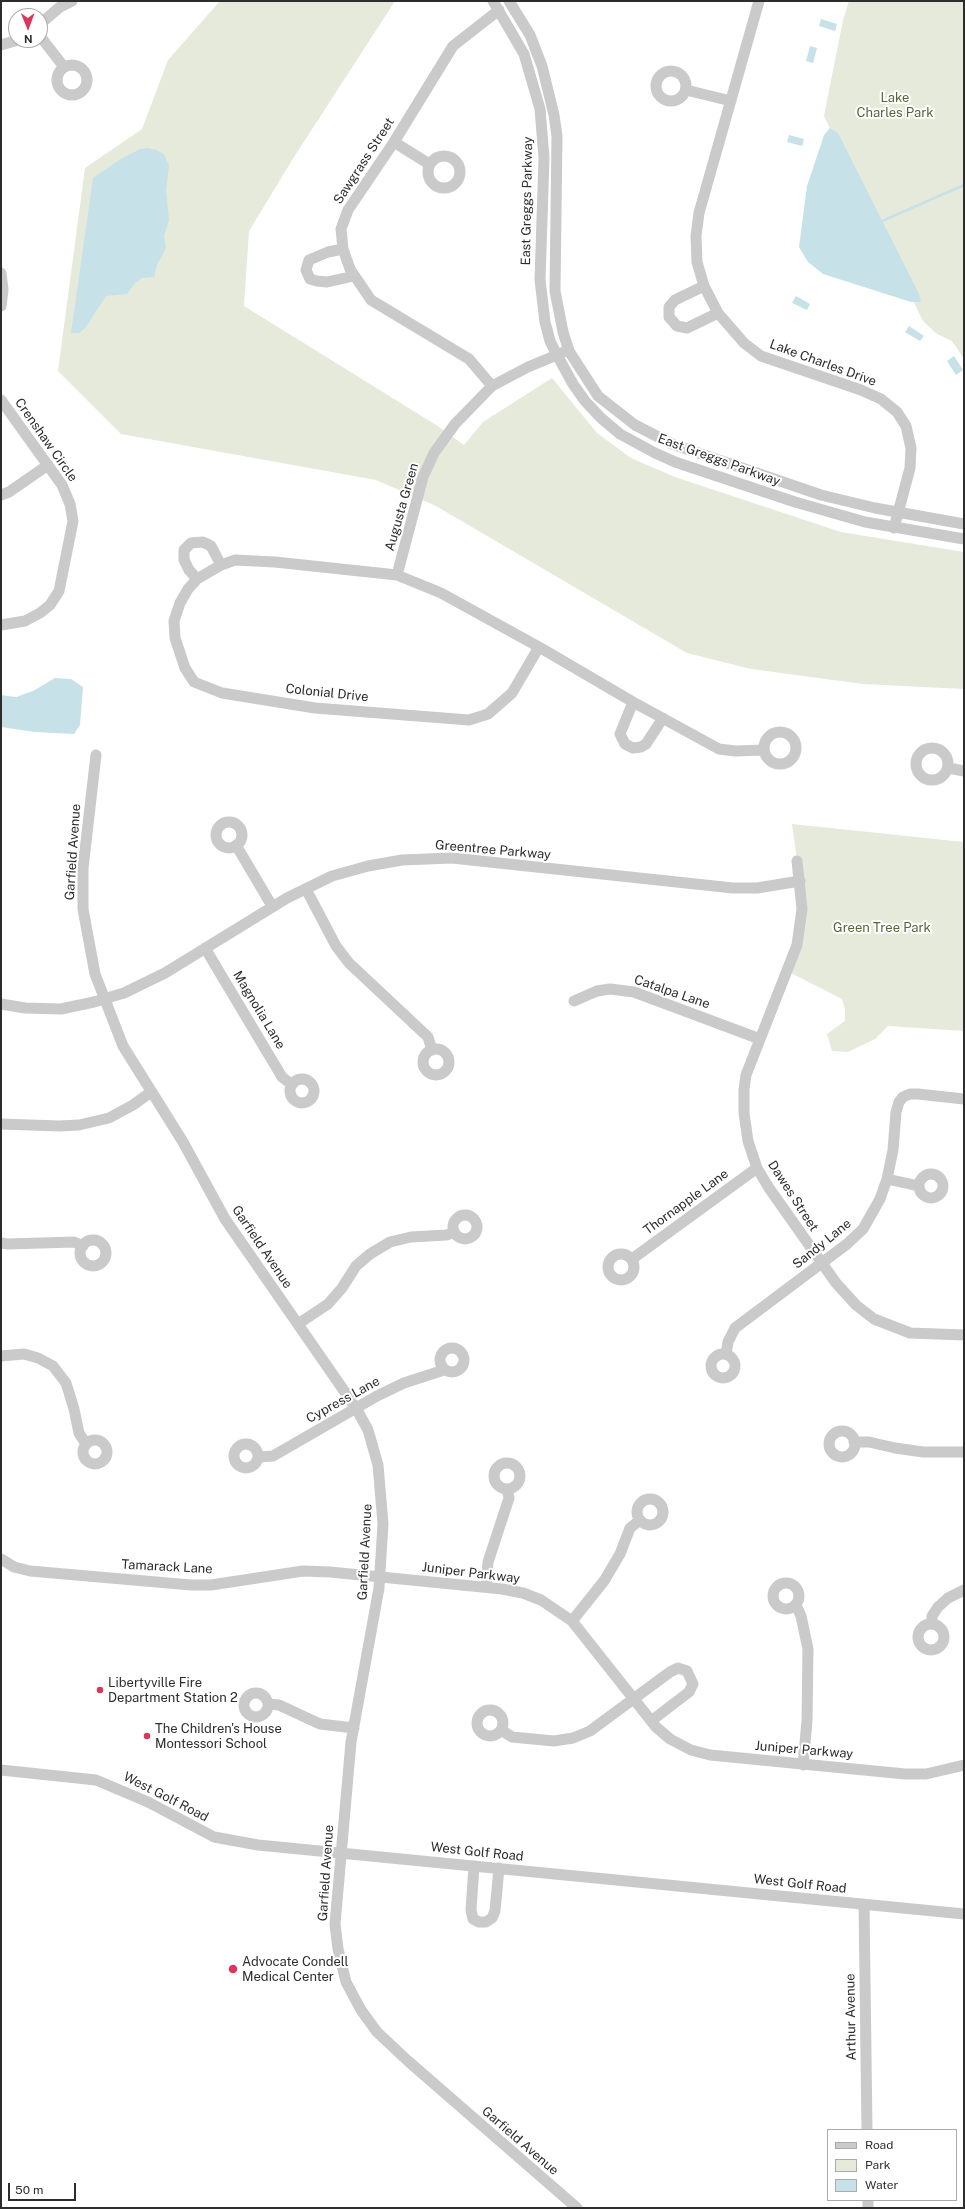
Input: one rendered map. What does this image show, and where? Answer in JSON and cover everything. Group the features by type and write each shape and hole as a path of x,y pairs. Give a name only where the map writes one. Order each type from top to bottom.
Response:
{"street":[{"path":"48,17 60,7 72,1"},
{"name":"East Greggs Parkway","path":"509,1 530,35 542,66 554,115 557,136 555,291 569,351 598,396 619,414 654,436 672,444 821,495 898,512 964,524"},
{"name":"Lake Charles Drive","path":"759,1 699,213 696,236 697,262 704,286 718,313 744,343 762,356 861,390 881,400 897,412 906,426 911,448 910,468 894,528"},
{"name":"East Greggs Parkway","path":"496,6 524,54 540,109 544,158 540,280 545,322 550,341 573,384 601,418 620,434 655,453 795,502 894,528 964,539"},
{"name":"Sawgrass Street","path":"492,386 469,359 371,300 354,276 343,249 341,229 348,210 394,142 453,46 496,6"},
{"path":"48,46 64,67"},
{"path":"686,90 731,101"},
{"path":"394,142 429,164"},
{"path":"343,249 309,260 306,270 310,279 317,282 327,282 354,276"},
{"path":"1,273 3,290 1,306"},
{"path":"704,286 675,300 669,307 669,317 677,326 687,328 718,313"},
{"name":"Augusta Green","path":"398,575 423,477 434,453 455,424 492,386 528,367 569,351"},
{"name":"Crenshaw Circle","path":"1,400 62,485 70,504 73,521 59,590 50,605 40,613 25,621 1,625"},
{"path":"1,495 9,492 48,465"},
{"path":"197,580 189,570 184,560 184,550 191,543 203,542 211,546 221,565"},
{"name":"Colonial Drive","path":"539,647 512,693 488,714 469,720 315,708 222,693 194,682 185,668 175,638 174,621 180,603 188,589 197,580 221,565 235,560 398,575 441,593 539,647 633,702 719,749 735,751 764,750"},
{"path":"633,702 620,734 625,744 633,748 646,744 662,718"},
{"name":"Garfield Avenue","path":"96,755 83,868 83,909 88,945 95,974 104,999 123,1046 183,1142 225,1219 356,1408 368,1430 378,1465 383,1524 380,1577 354,1728 340,1853 335,1924 338,1949 346,1982 361,2010 377,2032 408,2061 577,2208"},
{"path":"948,768 964,771"},
{"path":"236,846 272,906"},
{"name":"Greentree Parkway","path":"1,1004 25,1008 61,1009 124,993 165,973 272,906 332,876 368,866 428,858 452,858 733,888 757,888 800,881"},
{"name":"Dawes Street","path":"797,861 802,909 797,946 746,1075 744,1089 744,1113 748,1141 757,1168 769,1188 822,1263 856,1305 874,1319 910,1333 930,1336 964,1335"},
{"path":"306,889 340,951 349,963 428,1037 432,1050"},
{"name":"Magnolia Lane","path":"205,948 282,1076 292,1084"},
{"name":"Catalpa Lane","path":"574,1001 597,991 610,989 634,992 760,1039"},
{"path":"1,1124 59,1126 79,1125 109,1118 133,1105 151,1092"},
{"name":"Sandy Lane","path":"726,1354 728,1342 735,1328 847,1244 863,1229 880,1199 887,1179 893,1150 896,1112 899,1102 903,1097 910,1094 918,1094 964,1099"},
{"name":"Thornapple Lane","path":"632,1259 757,1168"},
{"path":"887,1179 919,1186"},
{"path":"298,1324 328,1304 342,1288 356,1266 370,1254 390,1242 411,1237 448,1235 454,1232"},
{"path":"1,1243 74,1242 83,1246"},
{"path":"1,1356 24,1354 38,1358 53,1366 66,1383 74,1409 79,1433 86,1444"},
{"name":"Cypress Lane","path":"258,1457 273,1456 356,1408 404,1383 444,1370"},
{"path":"854,1442 869,1442 923,1452 964,1452"},
{"path":"486,1587 488,1562 508,1498 507,1489"},
{"path":"572,1621 604,1581 620,1554 630,1528 640,1520"},
{"name":"Tamarack Lane","path":"1,1559 14,1567 30,1571 191,1585 211,1585 303,1571 380,1577"},
{"name":"Juniper Parkway","path":"380,1577 486,1587 523,1593 541,1600 572,1621 650,1721 670,1739 691,1750 710,1755 919,1774 952,1770 964,1765"},
{"path":"932,1624 932,1616 938,1607 948,1598 964,1590"},
{"path":"796,1605 801,1616 808,1649 807,1717 803,1764"},
{"path":"501,1730 512,1737 554,1741 573,1738 590,1730 674,1669 683,1669 691,1675 693,1684 689,1692 650,1721"},
{"path":"268,1704 279,1705 320,1724 354,1728"},
{"name":"West Golf Road","path":"1,1770 96,1780 148,1802 214,1837 258,1845 964,1914"},
{"path":"474,1866 471,1910 473,1919 479,1922 486,1922 492,1918 495,1911 499,1868"},
{"name":"Arthur Avenue","path":"864,1904 867,2129"}],"green space":[{"path":"220,1 395,1 294,157 249,231 244,306 436,425 464,445 483,422 552,378 597,433 631,458 675,477 841,532 964,552 964,689 863,684 751,669 687,653 436,506 376,480 121,434 58,371 85,168 142,129 168,60"},
{"name":"Lake Charles Park","path":"849,1 964,1 964,359 952,341 937,334 923,321 824,116 843,20"},
{"name":"Green Tree Park","path":"792,824 964,842 964,1031 888,1026 875,1039 848,1052 832,1051 827,1034 845,1021 845,1009 842,999 787,971 797,945 798,867"}],"water":[{"path":"821,19 837,24 835,31 819,26"},
{"path":"810,46 817,48 813,63 806,61"},
{"path":"830,128 838,133 919,294 921,302 911,302 823,274 808,262 799,247 807,186 824,135"},
{"path":"789,135 804,139 802,146 787,142"},
{"path":"147,148 164,154 169,166 166,191 169,220 164,236 166,248 157,265 154,277 142,278 135,283 127,294 106,296 85,328 79,333 71,333 93,178 119,160 140,149"},
{"path":"796,296 810,304 807,310 792,303"},
{"path":"909,326 924,336 920,341 905,332"},
{"path":"954,356 963,370 956,375 947,361"},
{"path":"55,678 71,679 83,687 80,725 74,734 35,732 1,727 1,695 16,697 33,691"}],"waterway":[{"path":"880,222 964,185"}],"place":[{"name":"Libertyville Fire Department Station 2","path":"100,1690"},
{"name":"The Children's House Montessori School","path":"147,1736"},
{"name":"Advocate Condell Medical Center","path":"233,1969"}]}
